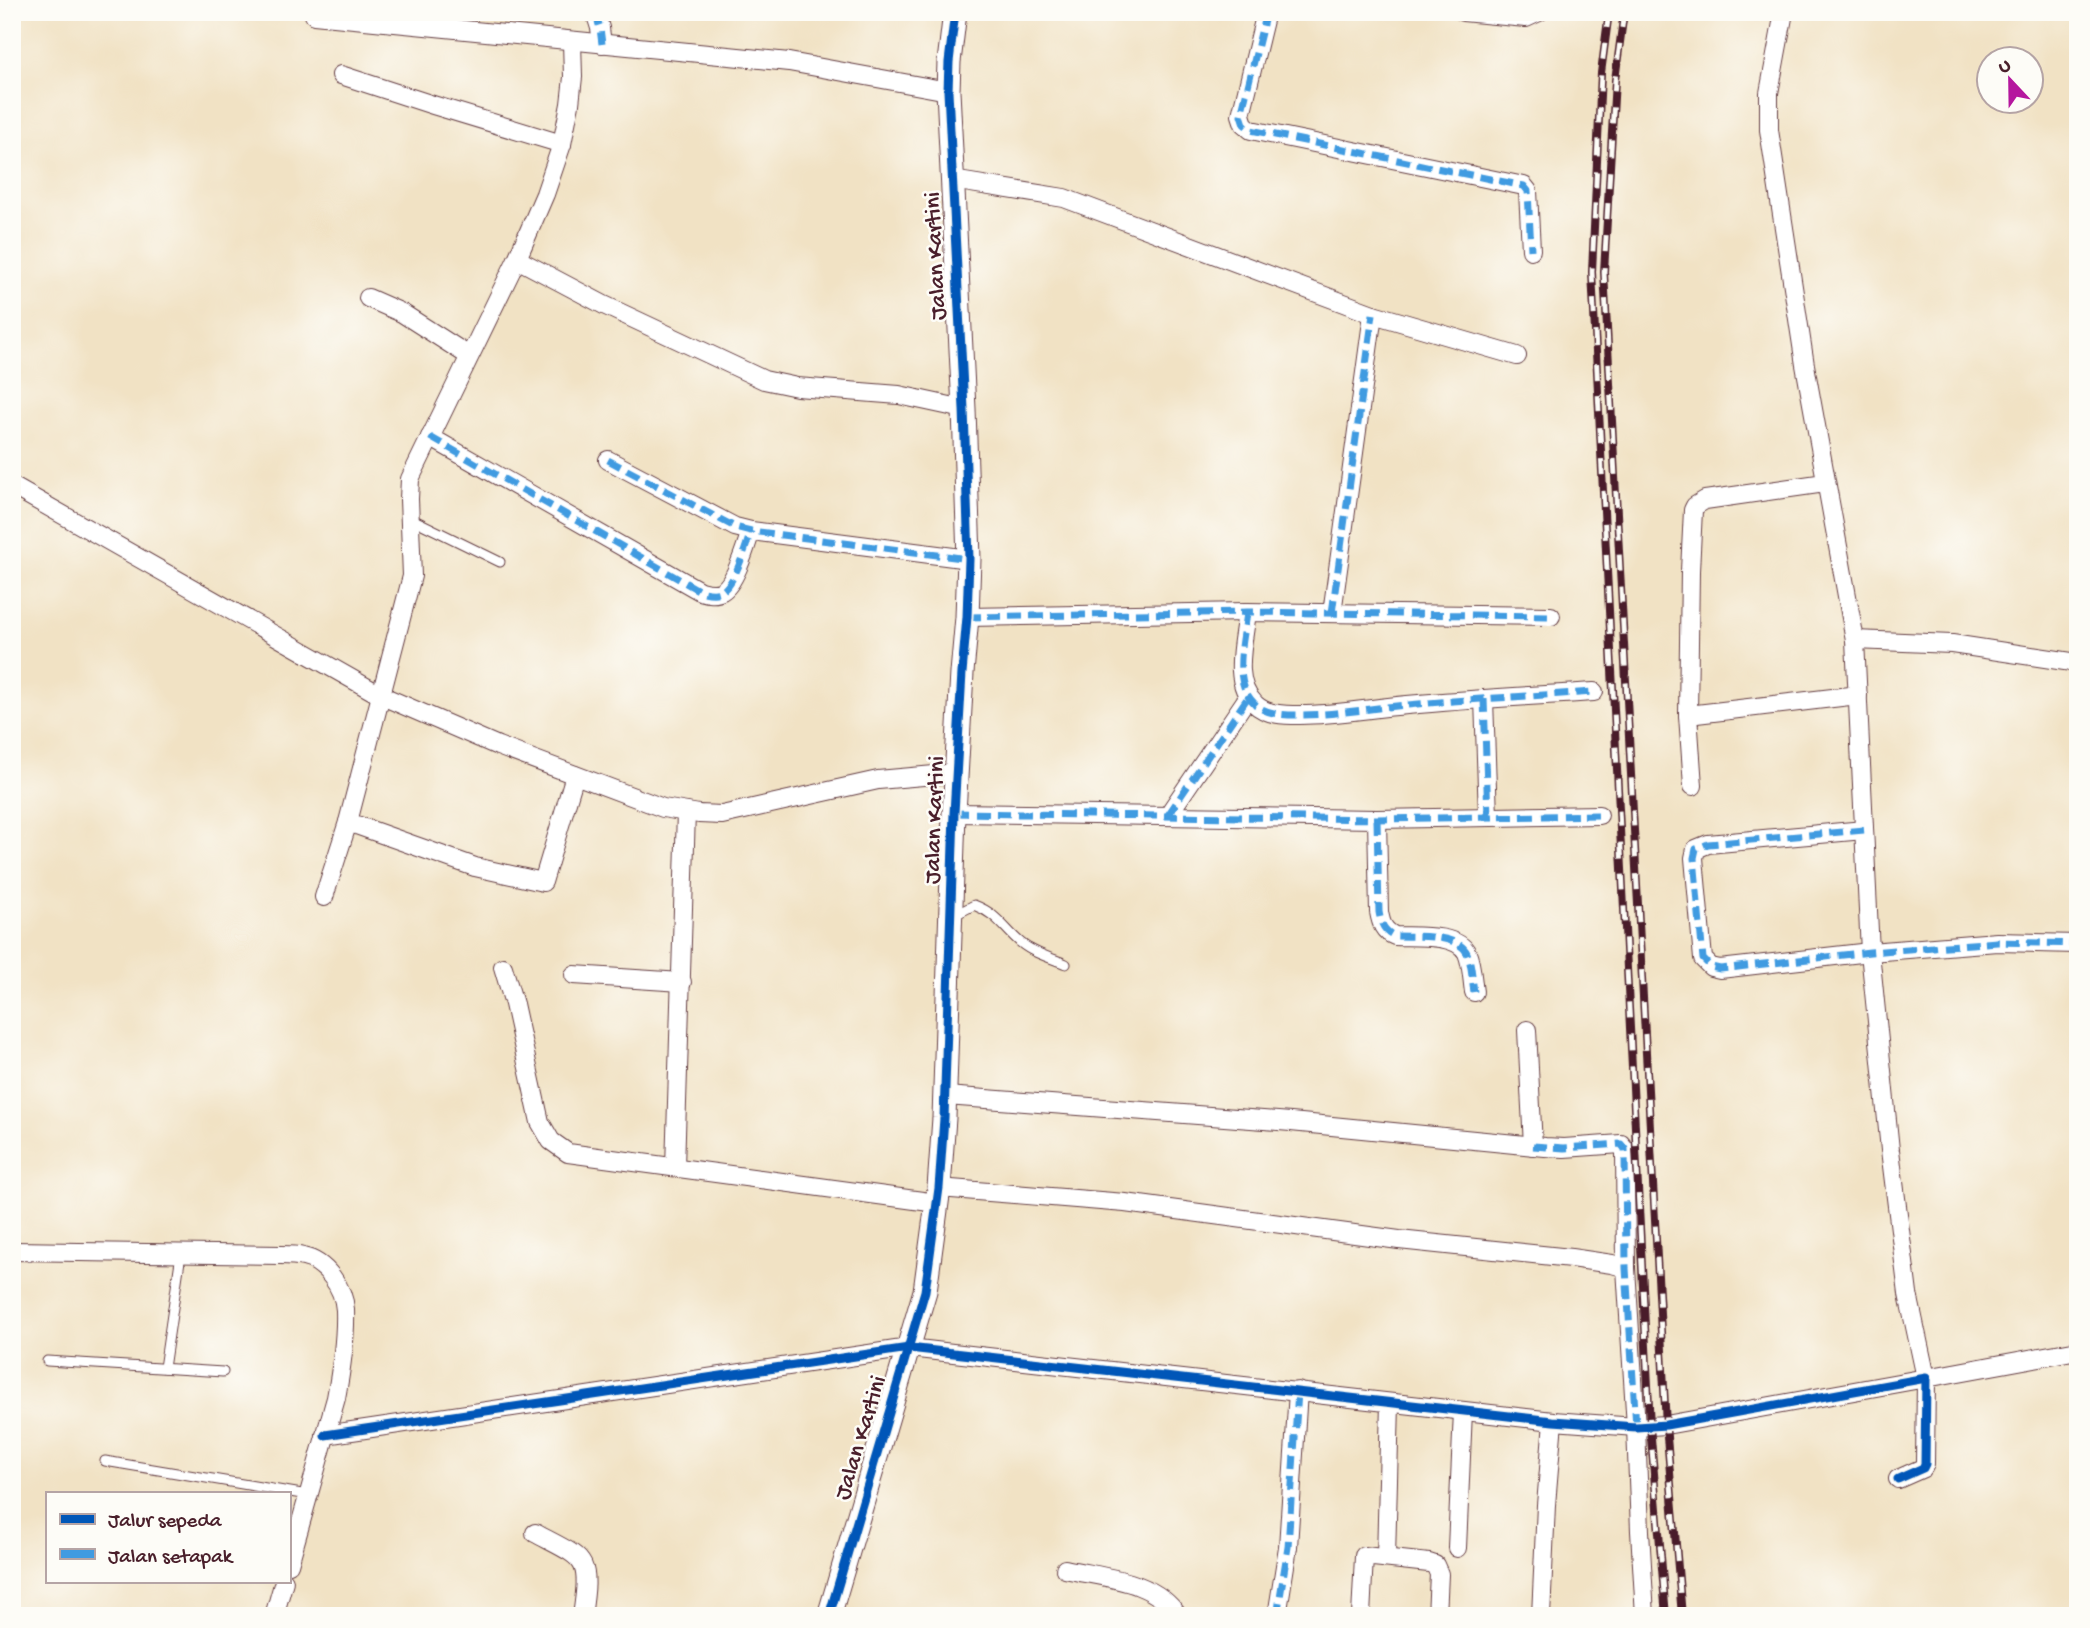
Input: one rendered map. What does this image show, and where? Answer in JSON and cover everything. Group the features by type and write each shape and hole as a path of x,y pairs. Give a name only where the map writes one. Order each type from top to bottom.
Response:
{"street":[{"path":"595,12 602,44"},
{"name":"Jalan Kartini","path":"829,1616 925,1291 938,1195 946,1096 954,813 969,559 948,91 955,12"},
{"path":"1266,12 1241,115 1247,127 1251,130 1521,184 1528,191 1531,250"},
{"path":"1463,12 1526,18 1539,12"},
{"path":"1784,12 1769,93 1769,130 1825,483 1855,640 1870,952 1903,1255 1911,1311 1926,1378 1925,1464 1923,1468 1898,1479"},
{"path":"314,15 789,62 948,91"},
{"path":"324,897 348,822 412,576 410,480 517,259 545,194 562,144 570,104 573,77 572,41"},
{"path":"341,75 562,144"},
{"path":"952,180 1077,202 1373,314 1517,356"},
{"path":"517,259 616,310 764,380 797,387 899,395 964,409"},
{"path":"368,298 402,313 469,356"},
{"path":"1332,614 1373,314"},
{"path":"430,437 700,591 721,592 730,584 751,531"},
{"path":"608,460 735,527 969,559"},
{"path":"1693,786 1688,715 1692,516 1695,506 1705,500 1825,483"},
{"path":"12,486 380,695 498,747 663,808 722,815 878,780 957,773"},
{"path":"1247,612 1241,682 1248,697 1261,709 1271,713 1300,715 1594,692"},
{"path":"967,617 1247,612 1551,616"},
{"path":"1855,640 1952,644 2078,663"},
{"path":"1688,715 1858,695"},
{"path":"1168,816 1248,697"},
{"path":"1484,699 1488,817"},
{"path":"348,822 475,867 543,882 575,775"},
{"path":"676,1167 686,812"},
{"path":"954,813 1377,819 1599,815"},
{"path":"1377,819 1381,923 1395,936 1450,939 1459,943 1466,950 1470,961 1474,992"},
{"path":"1864,830 1708,844 1696,849 1694,858 1703,959 1711,967 1720,969 1870,952 1997,942 2078,944"},
{"path":"503,967 514,1004 540,1122 551,1141 568,1153 938,1195 1125,1203 1399,1240 1571,1258 1626,1268"},
{"path":"574,975 682,982"},
{"path":"1527,1030 1533,1146"},
{"path":"946,1096 1291,1122 1533,1146 1564,1148 1621,1144 1625,1149 1626,1268 1645,1616"},
{"path":"12,1251 305,1257 318,1264 337,1283 345,1308 340,1376 290,1560"},
{"path":"325,1435 909,1348 1553,1421 1636,1427 1665,1425 2078,1350"},
{"path":"1277,1616 1287,1547 1298,1391"},
{"path":"1386,1558 1390,1403"},
{"path":"1457,1548 1463,1411"},
{"path":"1541,1616 1553,1421"},
{"path":"535,1533 574,1554 584,1565 587,1587 582,1616"},
{"path":"1361,1616 1364,1556 1436,1565 1439,1574 1437,1616"},
{"path":"1065,1569 1144,1587 1166,1602 1178,1616"},
{"path":"274,1616 284,1582"}],"lane":[{"path":"410,518 500,562"},
{"path":"951,916 974,905 987,910 1023,945 1066,964"},
{"path":"164,1368 181,1254"},
{"path":"47,1361 223,1372"},
{"path":"105,1461 308,1495"}],"railway":[{"path":"1609,12 1601,73 1592,272 1650,1426 1666,1616"},
{"path":"1624,12 1615,80 1604,272 1666,1425 1682,1616"}],"marked path":[{"path":"595,12 602,44"},
{"path":"1266,12 1241,115 1244,124 1251,130 1524,186 1528,191 1531,250"},
{"path":"1463,12 1526,18 1539,12"},
{"path":"1332,613 1373,314"},
{"path":"430,437 700,591 717,593 727,587 740,564 751,531"},
{"path":"608,460 735,527 969,559"},
{"path":"1247,612 1241,661 1243,684 1255,704 1270,712 1288,715 1327,714 1430,703 1594,692"},
{"path":"967,617 1247,612 1551,616"},
{"path":"1168,815 1248,697"},
{"path":"1484,699 1488,817"},
{"path":"954,813 1377,819 1599,815"},
{"path":"1377,819 1379,912 1383,926 1395,936 1435,937 1462,947 1470,962 1474,992"},
{"path":"1864,830 1708,844 1696,849 1694,858 1703,959 1711,967 1720,969 1870,952 1997,942 2078,944"},
{"path":"1533,1146 1564,1148 1621,1144 1625,1149 1626,1268 1636,1427"},
{"path":"1277,1616 1288,1547 1298,1391"}],"cycle path":[{"path":"829,1616 925,1291 939,1188 944,1118 954,813 969,559 948,91 955,12"},
{"path":"325,1435 909,1348 1553,1421 1636,1427 1666,1425 1926,1378 1925,1464 1923,1468 1898,1479"}]}
